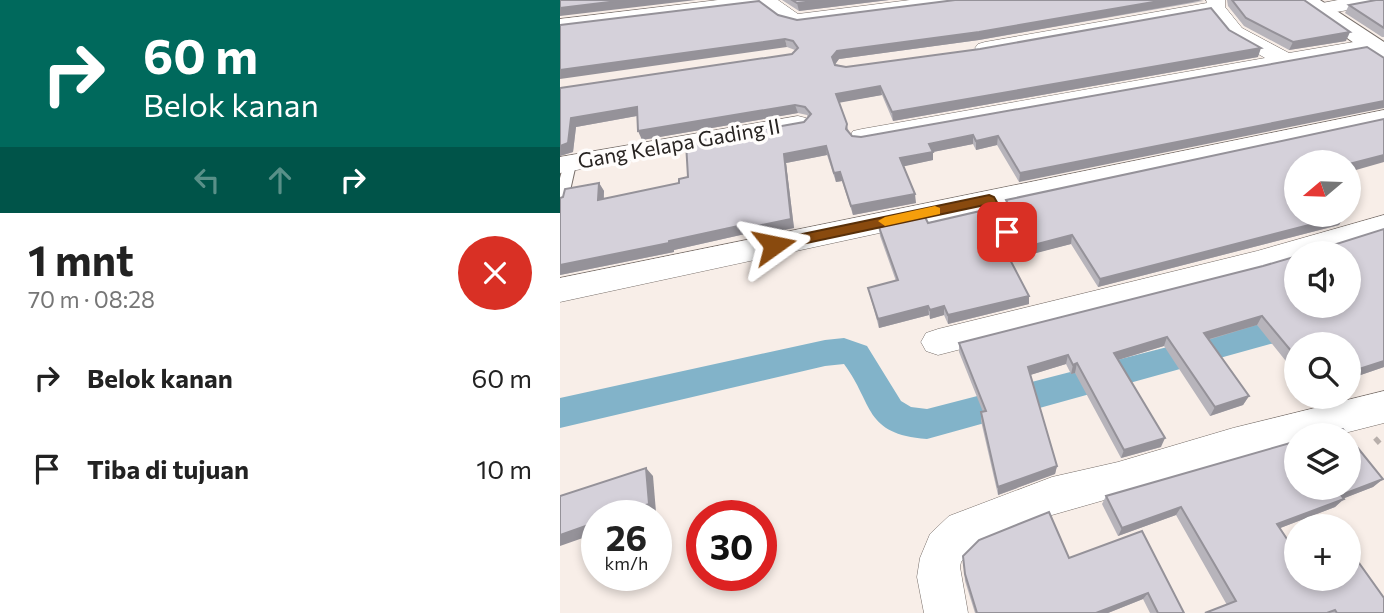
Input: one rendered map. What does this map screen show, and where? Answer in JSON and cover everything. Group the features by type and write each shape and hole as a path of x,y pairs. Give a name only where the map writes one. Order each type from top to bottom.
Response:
{"street":[{"path":"560,25 764,0 772,2 791,20 798,20 954,0"},
{"path":"1312,5 1371,0"},
{"path":"966,51 1215,3 1235,32 1285,60"},
{"path":"1312,5 1378,49"},
{"path":"862,136 1285,60 1378,49"},
{"path":"560,290 1384,117"},
{"name":"Gang Kelapa Gading II","path":"565,164 798,123"},
{"path":"938,342 1257,262 1384,225"},
{"path":"947,613 937,572 941,553 951,539 963,530 1052,496 1118,480 1233,445 1384,407"}],"lane":[{"path":"560,204 565,164"},
{"path":"989,200 1007,232"}],"building":[{"path":"560,0 626,0 560,8"},
{"path":"792,0 823,0 797,3"},
{"path":"955,0 1165,0 979,32 837,51 832,57 835,65 846,67 980,49 1211,8 1229,30 1261,48 892,112 880,86 836,94 847,124 846,129 852,136 861,137 1367,47 1384,58 1384,101 1020,173 998,136 976,141 973,135 929,144 933,152 900,158 915,194 851,206 840,172 834,173 826,146 784,154 791,219 743,229 743,225 560,265 560,198 563,197 565,189 599,183 598,200 679,183 679,179 688,177 686,143 804,122 811,114 805,107 795,105 638,131 637,107 571,118 568,143 560,146 560,88 792,54 798,48 793,41 785,39 560,70 560,25 759,1 778,15 797,20"},
{"path":"1232,0 1304,0 1350,32 1293,42 1246,18"},
{"path":"1384,0 1384,28 1349,5"},
{"path":"1384,119 1384,155 1362,161 1362,150 1284,150 1284,228 1298,228 1100,279 1072,235 1006,252 1029,296 948,315 944,306 930,310 928,306 878,319 868,288 898,280 879,227 925,217 928,223 989,209 1000,228 1013,229 1017,222 1006,200"},
{"path":"1384,229 1384,361 1361,368 1361,332 1284,332 1284,342 1262,316 1204,333 1249,396 1215,407 1167,337 1114,353 1165,438 1124,450 1077,363 1073,365 1068,355 1028,367 1057,466 998,487 981,412 986,411 959,343 1284,260 1284,318 1361,318 1361,241 1346,241"},
{"path":"1284,445 1284,500 1341,500 1304,514 1284,514 1284,521 1277,524 1284,534 1284,591 1361,591 1361,566 1384,598 1384,613 1337,613 1335,610 1327,613 1205,613 1236,601 1181,507 1122,528 1106,496"},
{"path":"1361,452 1383,479 1361,487"},
{"path":"646,468 649,500 581,500 581,528 560,535 560,496"},
{"path":"1049,512 1069,558 1142,531 1184,613 1158,613 1148,593 1096,613 977,613 965,574 963,556 979,540"}],"waterway":[{"path":"560,413 844,351 856,355 875,392 889,411 911,423 927,424 1303,324"}],"slow traffic":[{"path":"885,221 935,211"}],"route":[{"path":"774,245 989,200 1007,232"}]}
